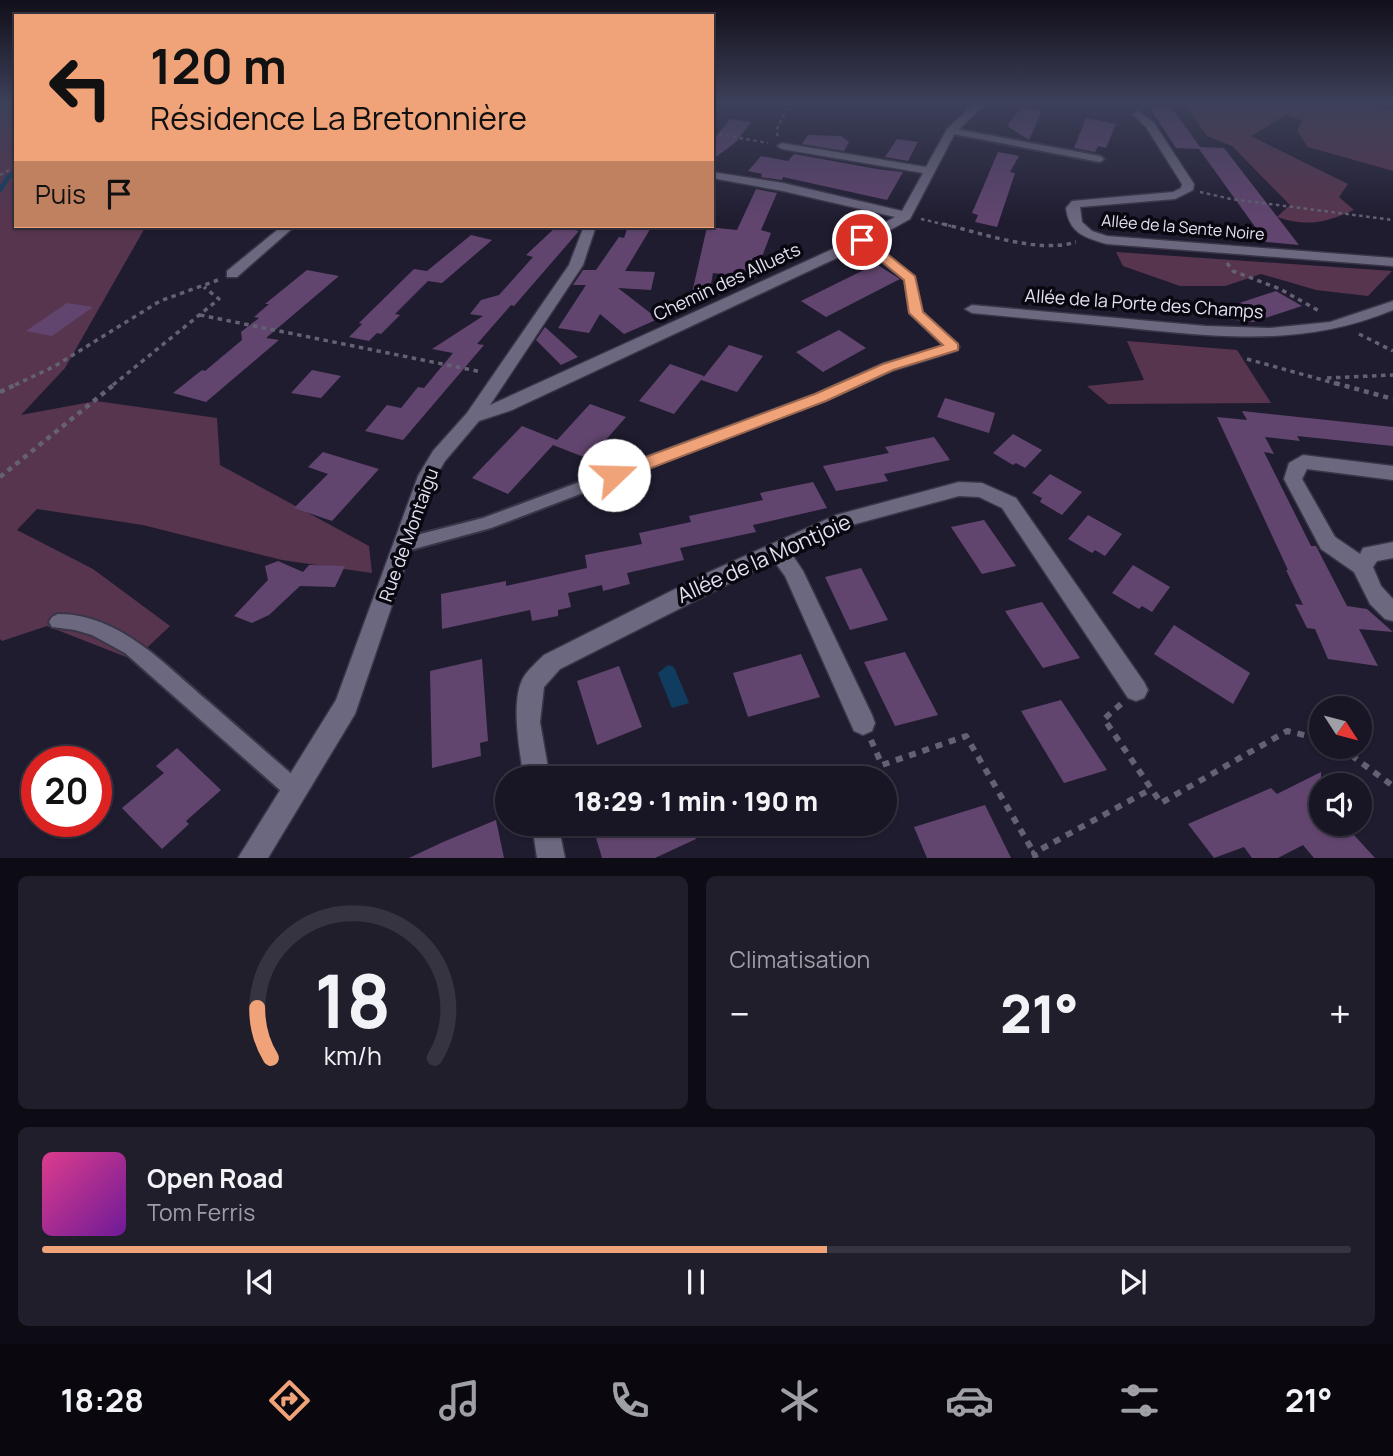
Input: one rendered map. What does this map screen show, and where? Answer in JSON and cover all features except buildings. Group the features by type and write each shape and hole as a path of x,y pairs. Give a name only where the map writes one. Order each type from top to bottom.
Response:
{"street":[{"path":"714,175 792,188 906,216 945,142"},
{"path":"1161,142 1188,184 1187,190"},
{"path":"782,146 929,172"},
{"name":"Allée de la Sente Noire","path":"1187,190 1175,195 1076,204 1072,208 1076,228 1091,236 1393,262"},
{"name":"Chemin des Alluets","path":"473,417 518,400 862,240 906,216"},
{"path":"232,274 287,228"},
{"name":"Rue de Montaigu","path":"252,858 296,791 346,706 427,476 439,456 473,417 576,265 589,228"},
{"name":"Allée de la Porte des Champs","path":"972,309 1231,333 1278,333 1342,325 1366,318 1393,304"},
{"path":"1393,472 1303,462 1296,468 1293,479 1328,543 1363,567 1368,585 1379,601 1393,611"},
{"name":"Allée de la Montjoie","path":"535,766 528,722 533,683 552,662 713,579 844,520 959,489 982,490 1009,503 1136,690"},
{"path":"778,550 793,571 863,723"},
{"path":"1363,567 1370,554 1393,550"},
{"path":"546,836 551,858"}],"lane":[{"path":"1010,142 1100,159"},
{"path":"404,545 485,524 821,397 888,367 953,347 916,313 910,279 862,240"},
{"path":"58,622 75,622 96,628 131,647 296,791"}],"path":[{"path":"761,142 782,146"},
{"path":"780,142 782,146"},
{"path":"1187,190 1231,199 1393,220"},
{"path":"906,216 1021,242 1060,247 1091,236"},
{"path":"1217,248 1233,271 1280,289 1393,351"},
{"path":"0,392 55,366 160,301 232,274"},
{"path":"0,477 219,299 204,286"},
{"path":"200,315 500,376"},
{"path":"1247,359 1393,399"},
{"path":"1319,379 1393,375"},
{"path":"1136,690 1104,719 1161,803 1287,731 1309,736"},
{"path":"863,723 882,765 966,736 1035,855 1151,789"},
{"path":"1358,760 1393,786"}],"shaded area":[{"path":"0,142 14,142 14,228 145,228 65,368 21,415 96,401 217,418 220,465 369,546 372,573 282,560 143,525 37,509 17,530 93,569 170,626 134,660 47,626 2,641"},
{"path":"1222,142 1263,142 1348,184 1339,197 1354,210 1334,218 1307,223 1277,217 1290,205 1232,146"},
{"path":"1305,142 1393,142 1393,171 1308,147"},
{"path":"1116,252 1392,271 1368,296 1316,290 1261,274 1225,286 1180,286 1123,266"},
{"path":"1127,341 1237,350 1271,403 1108,404 1087,386 1144,380"}],"water":[{"path":"668,665 674,667 689,703 672,708 658,673"}],"waterway":[{"path":"0,190 8,177 14,173"}],"route":[{"path":"614,475 821,397 888,367 953,347 916,313 910,279 862,240"}]}
